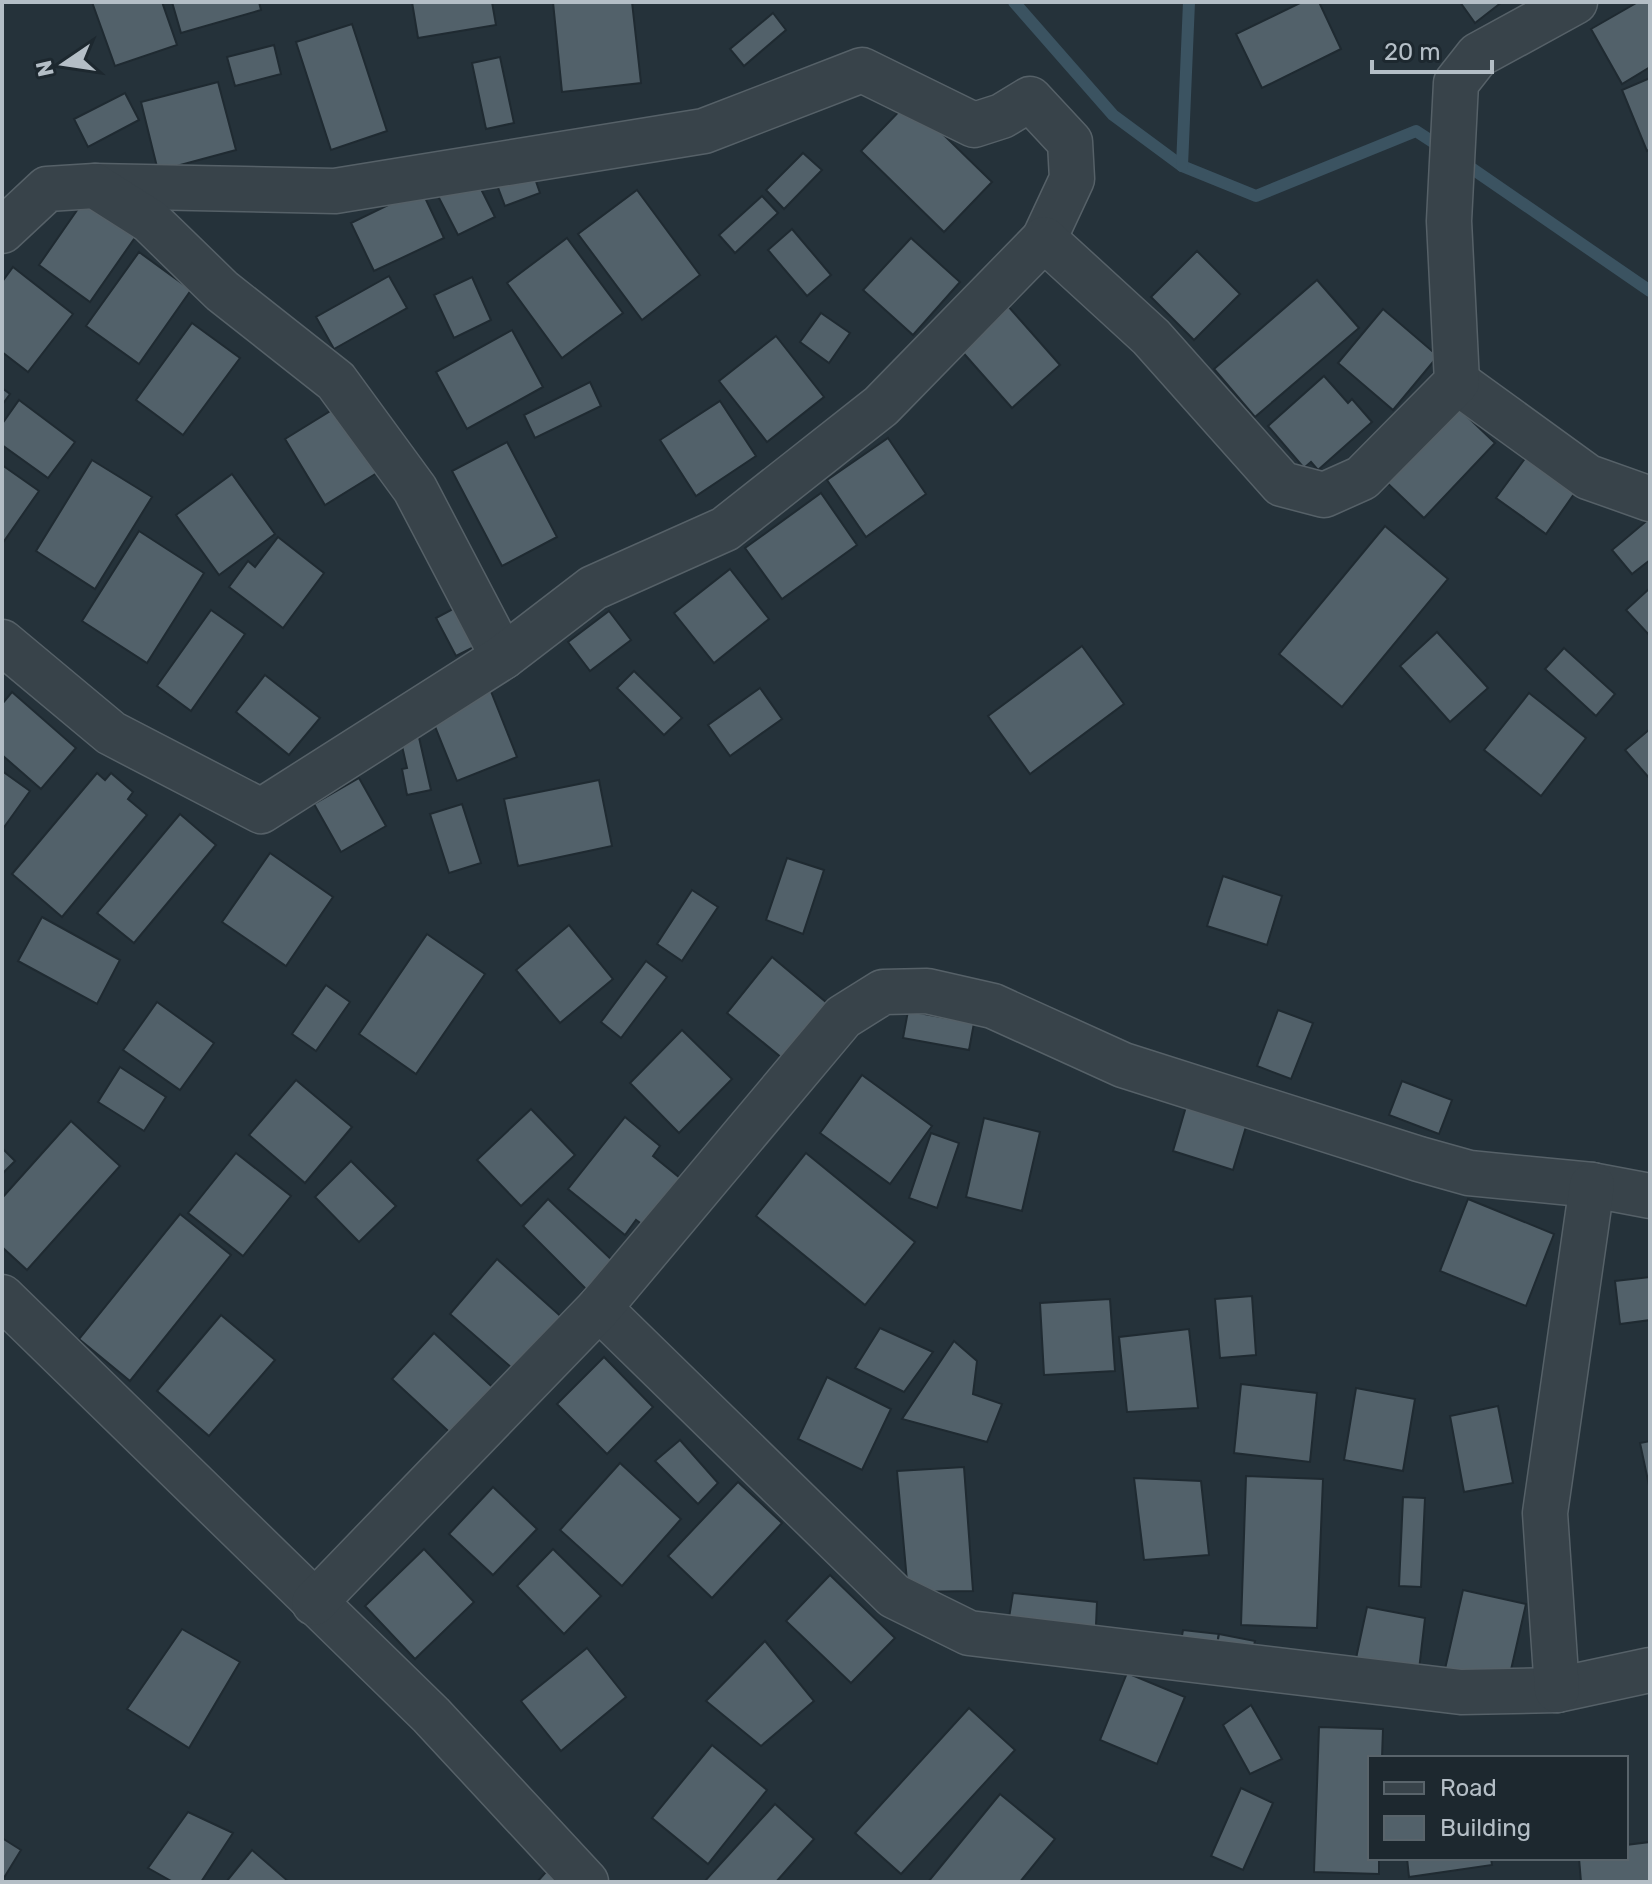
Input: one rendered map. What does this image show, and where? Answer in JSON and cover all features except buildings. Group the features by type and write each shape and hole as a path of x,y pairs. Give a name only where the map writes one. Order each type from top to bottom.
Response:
{"street":[{"path":"1044,239 1151,337 1282,484 1324,495 1362,478 1457,382 1449,221 1456,83 1478,55 1575,2"},
{"path":"2,231 47,189 95,186 335,191 704,131 862,70 974,125 1002,116 1030,99 1070,142 1072,179 1044,239 881,406 725,529 593,588 503,657 261,811 111,733 2,642"},
{"path":"95,186 150,221 222,291 336,381 415,489 503,657"},
{"path":"1457,382 1588,477 1650,499"},
{"path":"314,1603 599,1308 843,1017 883,992 927,991 993,1006 1123,1065 1469,1173 1592,1185 1650,1196"},
{"path":"1557,1690 1545,1513 1592,1185"},
{"path":"2,1297 431,1715 586,1882"},
{"path":"599,1308 894,1596 969,1633 1461,1692 1557,1690 1650,1670"}],"waterway":[{"path":"1014,2 1113,115 1182,166 1256,196 1416,131 1442,148"},
{"path":"1182,166 1189,2"},
{"path":"1461,161 1650,291"}]}
